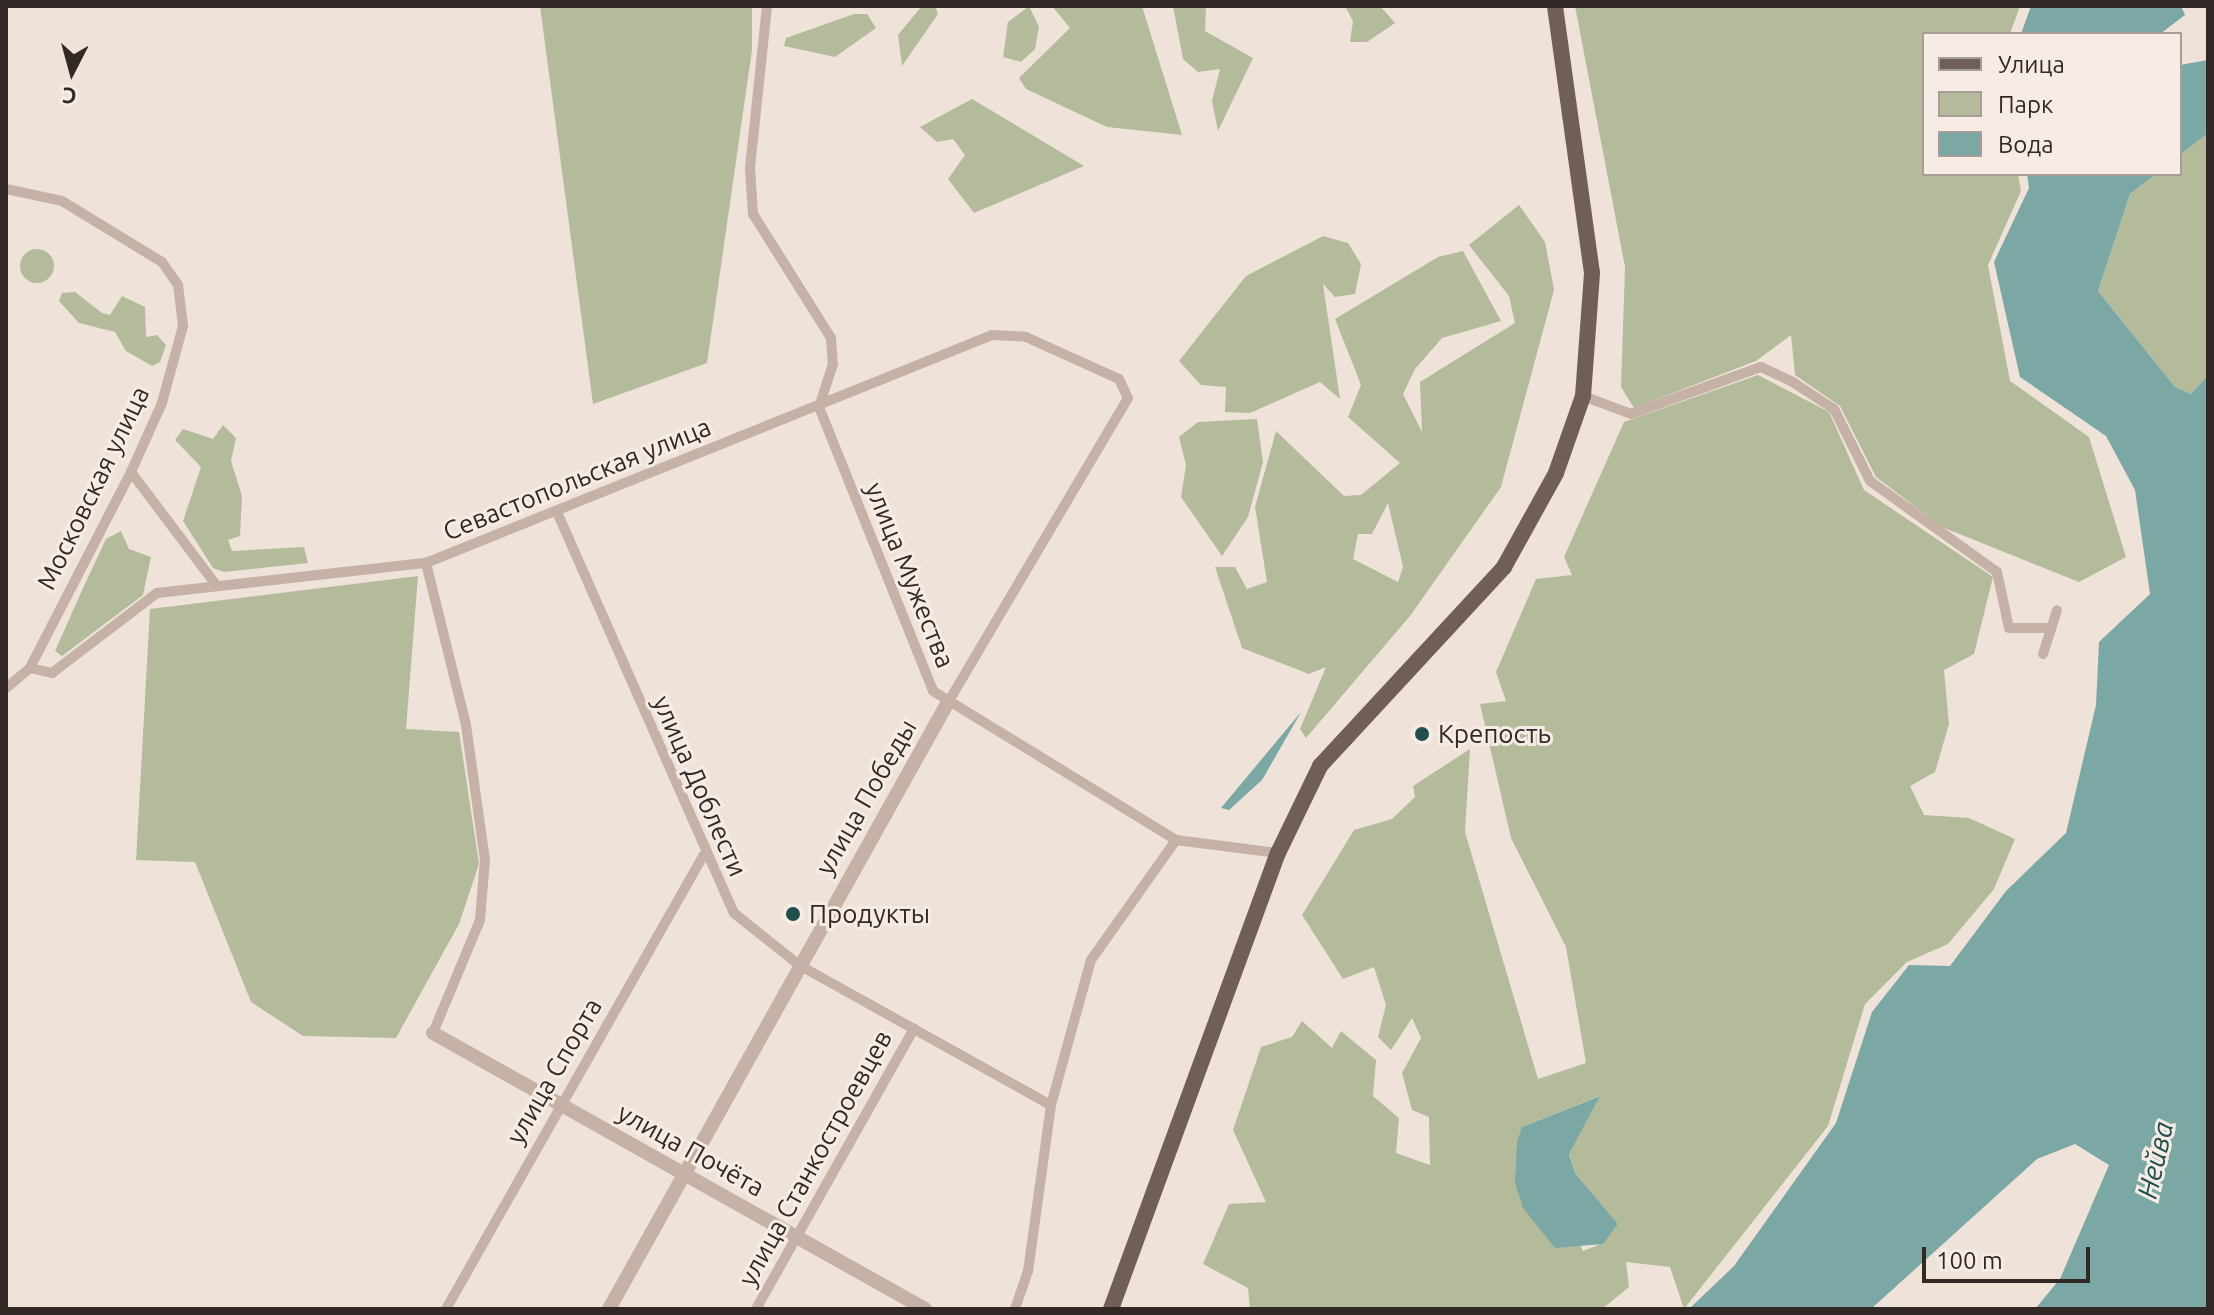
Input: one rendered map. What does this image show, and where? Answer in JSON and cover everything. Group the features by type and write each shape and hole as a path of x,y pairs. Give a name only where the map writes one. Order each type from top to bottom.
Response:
{"main road":[{"path":"1111,1309 1278,853 1320,766 1504,567 1556,473 1583,396 1592,273 1580,142 1555,6"}],"street":[{"path":"767,6 750,168 753,214 831,338 833,364 819,407"},
{"name":"Московская улица","path":"6,189 62,201 162,262 178,285 183,326 162,403 131,472 30,668"},
{"name":"Севастопольская улица","path":"30,668 52,673 157,593 426,563 992,335 1011,334 1119,379 1128,398"},
{"path":"1583,396 1631,414 1761,367 1782,377 1834,409 1870,481 1997,572 2009,628 2051,628"},
{"name":"улица Победы","path":"609,1309 947,704 1128,398"},
{"name":"улица Мужества","path":"819,407 933,691 947,704 1176,840 1278,853"},
{"path":"131,472 217,586"},
{"name":"улица Доблести","path":"557,512 703,856 734,913 799,965 1051,1105"},
{"path":"426,563 466,725 485,860 480,920 433,1033"},
{"path":"2043,654 2057,610"},
{"path":"6,688 30,668"},
{"path":"1015,1309 1028,1271 1051,1105 1091,960 1176,840"},
{"name":"улица Спорта","path":"446,1309 559,1104 703,856"},
{"name":"улица Станкостроевцев","path":"756,1309 794,1235 914,1029"},
{"name":"улица Почёта","path":"433,1033 925,1309"}],"green space":[{"path":"540,6 752,6 752,50 707,363 593,404"},
{"path":"935,6 938,14 902,66 898,35 921,7"},
{"path":"1029,6 1039,27 1035,49 1021,62 1003,57 1008,22"},
{"path":"1052,6 1142,6 1182,135 1107,127 1026,89 1019,78 1070,28"},
{"path":"1173,6 1206,6 1205,31 1253,58 1218,131 1212,101 1220,69 1198,72 1183,59"},
{"path":"1345,6 1380,6 1395,23 1367,42 1350,42 1353,21"},
{"path":"1575,6 2020,6 2011,32 1922,32 1922,176 2018,176 2021,191 1988,265 2010,381 2089,437 2126,557 2079,582 1942,527 1876,477 1840,406 1795,375 1791,335 1756,361 1634,408 1621,387 1625,267"},
{"path":"854,14 867,14 876,28 835,57 784,46 786,38"},
{"path":"972,99 1084,166 974,213 948,179 965,155 953,139 937,142 920,127"},
{"path":"2208,133 2208,375 2191,394 2175,387 2098,291 2130,194 2153,176 2182,176 2182,153"},
{"path":"1519,205 1545,242 1554,290 1501,487 1410,616 1306,738 1300,729 1326,667 1309,674 1242,648 1215,567 1235,567 1247,589 1267,582 1255,507 1276,431 1344,496 1361,495 1400,463 1348,417 1361,385 1335,319 1438,257 1463,251 1501,321 1442,338 1415,369 1403,394 1422,432 1420,382 1515,323 1509,296 1469,245","holes":["1388,503 1403,567 1398,582 1353,559 1358,534 1372,534"]},
{"path":"1323,236 1348,243 1361,264 1355,294 1335,297 1323,284 1340,399 1320,382 1250,413 1225,412 1226,387 1201,385 1179,361 1246,276"},
{"path":"37,249 49,254 54,266 49,278 37,283 25,278 20,266 25,254"},
{"path":"75,292 102,313 110,315 122,296 145,307 146,337 157,335 166,345 160,362 152,366 126,351 115,332 79,323 59,301 62,293"},
{"path":"1758,375 1829,412 1864,490 1993,577 1974,654 1944,670 1949,724 1935,772 1910,786 1924,815 1969,818 2015,839 1994,889 1948,944 1907,962 1865,1004 1828,1126 1684,1309 1670,1267 1626,1262 1629,1287 1602,1309 1250,1309 1248,1288 1203,1264 1229,1204 1266,1202 1233,1130 1261,1047 1292,1037 1302,1021 1332,1048 1341,1031 1376,1060 1373,1096 1399,1118 1396,1153 1430,1165 1429,1117 1412,1110 1402,1073 1421,1038 1412,1018 1391,1050 1378,1037 1386,1005 1374,967 1343,979 1302,915 1354,830 1392,819 1415,797 1413,786 1470,749 1465,832 1538,1079 1586,1063 1566,947 1511,838 1480,704 1506,701 1496,672 1536,579 1572,575 1564,557 1624,422","holes":["1599,1096 1569,1153 1575,1173 1618,1224 1603,1243 1583,1251 1522,1127"]},
{"path":"1257,419 1263,462 1248,517 1222,556 1181,497 1186,465 1179,437 1198,422"},
{"path":"223,425 236,438 231,461 242,496 240,536 228,540 232,551 304,547 308,563 224,572 213,568 183,521 201,467 175,440 183,429 213,439"},
{"path":"121,531 129,549 151,557 143,595 62,656 55,651 106,539"},
{"path":"418,576 406,729 459,732 479,864 459,924 396,1038 303,1036 251,1002 195,862 136,860 150,609"}],"water":[{"path":"2031,6 2181,6 2185,15 2163,32 2022,32"},
{"path":"2208,60 2208,133 2182,153 2182,65"},
{"name":"Нейва","path":"2027,176 2153,176 2130,194 2098,291 2175,387 2191,394 2208,375 2208,1309 2035,1309 2060,1279 2109,1165 2075,1144 2037,1159 1871,1309 1689,1309 1734,1266 1836,1123 1872,1012 1909,965 1950,966 2006,891 2066,833 2096,705 2099,642 2150,594 2135,490 2106,436 2020,377 1994,262 2029,188"},
{"path":"1301,712 1262,780 1229,810 1221,808"},
{"path":"1600,1096 1569,1154 1575,1173 1618,1224 1603,1244 1555,1248 1523,1208 1515,1183 1517,1142 1522,1127"}],"place":[{"name":"Крепость","path":"1422,734"},
{"name":"Продукты","path":"793,914"}]}
